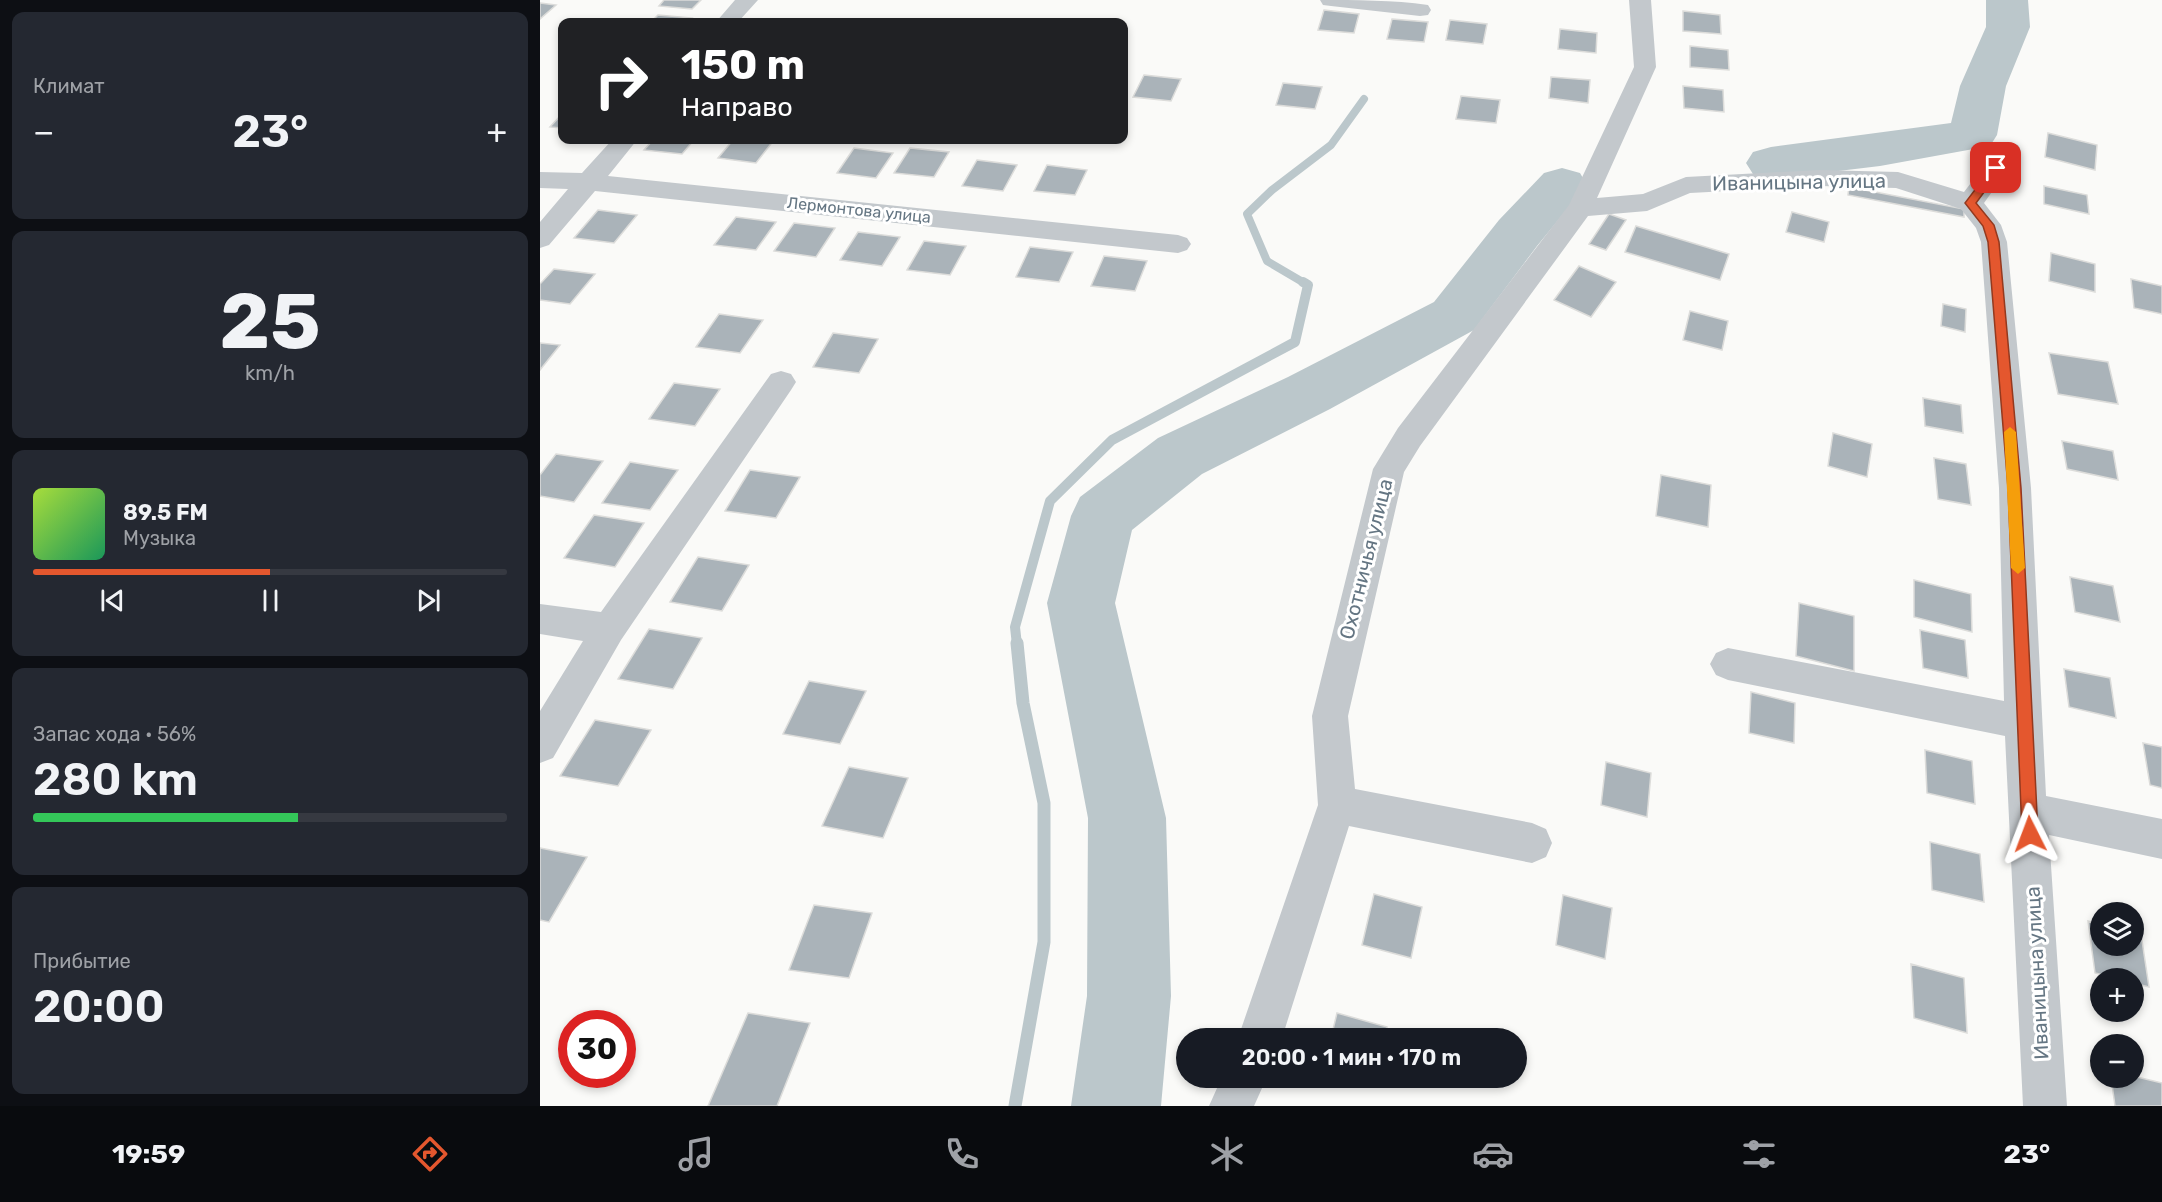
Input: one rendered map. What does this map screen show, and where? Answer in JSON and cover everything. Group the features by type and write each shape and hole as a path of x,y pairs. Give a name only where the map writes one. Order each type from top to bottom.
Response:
{"street":[{"path":"731,18 747,0"},
{"path":"1331,0 1420,10"},
{"name":"Охотничья улица","path":"1263,1028 1337,805 1329,716 1363,561 1389,469 1409,436 1580,208 1646,67 1640,0"},
{"path":"540,239 622,144"},
{"path":"1970,203 2010,152"},
{"name":"Иваницына улица","path":"1580,208 1647,202 1686,185 1820,178 1898,180 1970,203 1988,225 1994,242 2015,488 2023,722 2045,1106"},
{"name":"Лермонтова улица","path":"540,180 590,182 1178,244"},
{"path":"540,745 609,628 781,382"},
{"path":"540,619 609,628"},
{"path":"1728,664 2023,722"},
{"path":"1337,805 1532,843"},
{"path":"2028,811 2162,839"},
{"path":"1231,1106 1240,1088"}],"building":[{"path":"664,0 701,0 692,9 659,6"},
{"path":"540,3 556,5 540,19"},
{"path":"1324,10 1359,14 1354,33 1318,30"},
{"path":"1683,11 1720,15 1721,34 1683,31"},
{"path":"658,15 692,18 655,18"},
{"path":"1392,19 1428,22 1424,42 1387,39"},
{"path":"1450,20 1487,24 1483,44 1446,40"},
{"path":"1560,29 1597,33 1596,53 1558,49"},
{"path":"1690,46 1728,50 1729,70 1690,67"},
{"path":"1144,75 1181,79 1171,101 1133,97"},
{"path":"1551,77 1590,80 1588,103 1549,98"},
{"path":"1283,83 1322,87 1315,109 1276,105"},
{"path":"1683,86 1723,90 1724,112 1684,108"},
{"path":"1461,96 1500,100 1496,123 1456,119"},
{"path":"558,118 558,128 550,127"},
{"path":"2048,133 2097,145 2095,170 2045,157"},
{"path":"649,144 691,144 682,154 644,150"},
{"path":"730,144 771,144 756,163 718,158"},
{"path":"854,148 893,153 876,178 837,173"},
{"path":"910,148 949,152 934,177 894,173"},
{"path":"977,160 1017,165 1003,191 962,186"},
{"path":"1047,165 1087,170 1075,195 1034,191"},
{"path":"2044,186 2087,195 2089,214 2044,204"},
{"path":"1849,187 1964,209 1964,217 1848,195"},
{"path":"598,210 637,215 614,243 574,238"},
{"path":"1792,212 1829,222 1824,242 1786,232"},
{"path":"1609,214 1626,220 1606,250 1589,244"},
{"path":"736,217 776,222 756,250 714,245"},
{"path":"794,223 835,228 816,257 774,251"},
{"path":"1636,226 1729,254 1720,280 1625,252"},
{"path":"858,232 900,237 882,266 840,260"},
{"path":"924,241 966,246 950,275 907,270"},
{"path":"1030,247 1073,252 1059,282 1016,277"},
{"path":"2051,253 2095,264 2095,292 2049,281"},
{"path":"1104,256 1147,261 1135,291 1091,286"},
{"path":"1579,266 1616,282 1591,317 1554,300"},
{"path":"554,269 595,274 570,304 540,300 540,284"},
{"path":"2131,279 2162,286 2162,314 2134,308"},
{"path":"1943,304 1966,309 1965,332 1941,326"},
{"path":"1690,311 1728,321 1722,350 1683,340"},
{"path":"719,314 763,320 740,353 696,347"},
{"path":"833,333 878,339 859,373 813,367"},
{"path":"540,343 560,345 540,370"},
{"path":"2049,353 2108,362 2118,404 2058,394"},
{"path":"674,383 720,389 695,426 649,419"},
{"path":"1923,398 1961,405 1963,433 1925,426"},
{"path":"1833,433 1872,444 1867,477 1828,466"},
{"path":"2062,441 2113,451 2118,480 2067,469"},
{"path":"556,454 603,461 574,502 540,496 540,475"},
{"path":"1934,458 1966,464 1971,505 1938,499"},
{"path":"630,462 678,470 650,510 602,503"},
{"path":"750,470 800,477 776,518 725,511"},
{"path":"1661,475 1711,485 1708,527 1656,516"},
{"path":"594,515 644,523 615,567 564,558"},
{"path":"698,557 749,565 722,611 670,602"},
{"path":"2070,577 2113,586 2120,622 2075,612"},
{"path":"1914,580 1971,594 1972,632 1914,617"},
{"path":"1799,603 1854,616 1854,671 1796,656"},
{"path":"649,629 702,638 673,689 618,679"},
{"path":"1920,630 1965,640 1968,678 1923,668"},
{"path":"2064,669 2110,678 2116,718 2069,707"},
{"path":"809,681 866,691 840,744 783,734"},
{"path":"1751,692 1795,703 1794,743 1749,733"},
{"path":"595,720 651,730 618,786 560,776"},
{"path":"2143,743 2162,747 2162,788 2150,785"},
{"path":"1925,750 1972,761 1975,804 1927,793"},
{"path":"1606,762 1651,773 1647,817 1601,805"},
{"path":"849,767 908,778 883,838 822,826"},
{"path":"1930,842 1980,854 1984,902 1932,890"},
{"path":"540,848 587,857 549,922 540,920"},
{"path":"1374,894 1422,907 1411,958 1362,945"},
{"path":"1563,895 1612,908 1605,959 1556,945"},
{"path":"814,905 872,913 849,978 789,970"},
{"path":"2144,954 2149,987 2144,986 2144,968 2094,968 2093,956 2144,956"},
{"path":"1911,964 1964,978 1967,1033 1914,1018"},
{"path":"748,1013 810,1023 777,1106 708,1106"},
{"path":"1337,1013 1387,1027 1387,1028 1333,1028"},
{"path":"2144,1079 2162,1083 2162,1106 2115,1106 2113,1088 2144,1088"}],"waterway":[{"path":"1771,163 1880,150 1973,135 1983,86 2008,27 2007,0"},
{"path":"1306,284 1267,261 1247,214 1272,190 1331,145 1364,99"},
{"path":"1116,1106 1129,996 1127,818 1081,603 1103,516 1180,456 1309,393 1454,316 1518,233 1562,185"},
{"path":"1017,645 1015,627 1050,501 1112,440 1295,342 1308,285 1303,282"},
{"path":"1015,1106 1044,942 1044,803 1023,703 1017,643"}],"slow traffic":[{"path":"2010,432 2018,568"}],"route":[{"path":"1996,168 1970,203 1988,225 1994,242 2015,488 2023,722 2030,834"}]}
